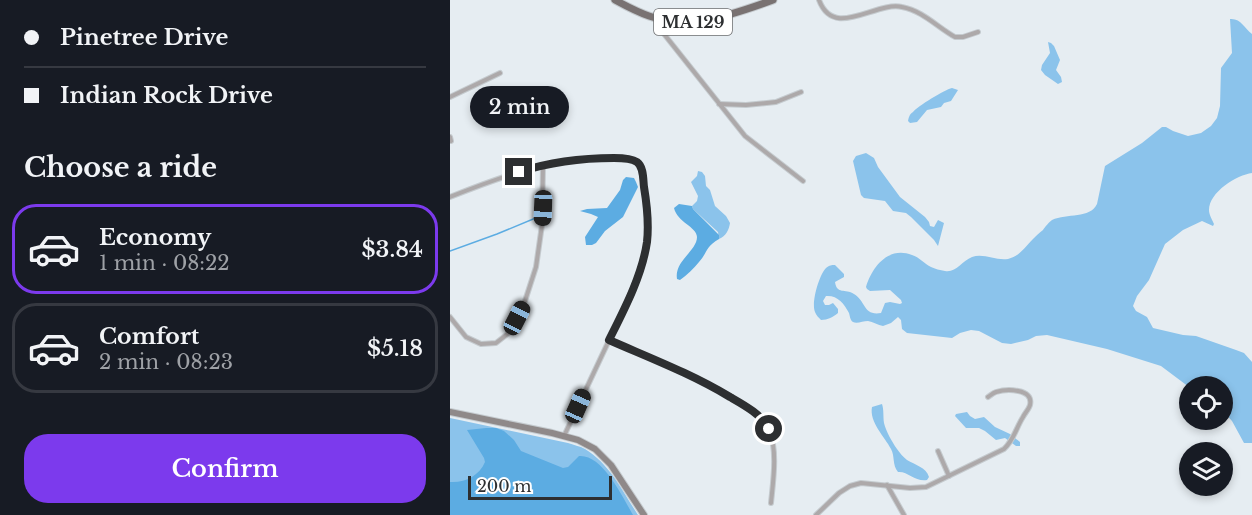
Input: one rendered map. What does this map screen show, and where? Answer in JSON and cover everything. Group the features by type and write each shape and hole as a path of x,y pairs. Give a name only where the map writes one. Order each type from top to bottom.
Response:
{"main road":[{"name":"MA 129","path":"615,0 659,19 688,22 726,16 773,0"},
{"path":"450,412 564,436 595,449 611,465 644,515"}],"street":[{"path":"819,0 829,14 842,20 884,8 900,6 914,10 955,37 978,32"},
{"path":"659,19 664,34 745,136 803,181"},
{"path":"450,97 500,73"},
{"path":"719,104 746,105 776,102 801,92"},
{"path":"450,197 543,165 596,158 616,158 636,161 641,167 648,214 643,263 564,436"},
{"path":"450,317 466,337 481,344 496,343 510,332 524,304 536,267 542,225 543,165"},
{"path":"609,340 694,377 748,407 765,422 774,451 771,503"},
{"path":"816,515 839,493 850,486 861,483 918,488 933,484 1004,449 1012,440 1030,405 1029,397 1020,391 997,392 988,397"},
{"path":"938,451 950,476"},
{"path":"887,485 904,515"}],"shaded area":[{"path":"1230,19 1234,19 1252,34 1252,173 1232,181 1214,197 1209,210 1213,226 1202,221 1183,230 1165,244 1149,280 1137,296 1133,306 1136,311 1147,317 1153,328 1196,336 1244,353 1252,362 1252,443 1244,443 1233,423 1233,376 1179,376 1179,380 1161,366 1107,349 1047,335 1011,344 1002,343 979,331 971,330 952,338 907,333 902,329 901,320 898,317 883,326 868,321 856,323 853,322 842,303 830,296 826,296 823,301 825,305 833,303 838,313 821,320 815,312 816,289 823,272 830,266 835,265 844,274 844,277 835,282 838,289 854,294 871,312 881,313 885,303 902,303 890,290 870,291 866,287 872,272 888,256 896,253 912,255 933,268 949,271 976,256 1008,259 1022,251 1052,220 1084,214 1094,209 1105,166 1142,143 1162,127 1188,136 1201,133 1211,126 1217,118 1220,106 1221,68 1232,53"},
{"path":"1048,42 1054,46 1060,60 1056,70 1062,82 1058,84 1041,70 1050,53"},
{"path":"952,88 958,90 951,101 944,103 941,107 927,110 917,122 908,121 909,116 920,106"},
{"path":"866,153 874,158 900,197 925,217 930,226 934,227 938,220 944,223 938,246 906,213 893,211 885,201 864,198 861,195 853,161 856,156"},
{"path":"698,171 705,176 706,186 710,190 715,206 730,223 727,232 719,239 718,232 692,206 698,196 691,182 697,176"},
{"path":"626,177 634,178 638,187 623,217 605,231 596,243 586,245 585,237 598,217 580,211 607,208"},
{"path":"679,204 692,206 719,235 719,239 680,280 677,279 679,267 697,237 694,230 676,213 674,208"},
{"path":"882,404 884,423 893,443 906,459 925,471 929,477 927,480 898,472 896,469 891,449 873,418 872,407"},
{"path":"967,412 975,419 984,417 995,427 1020,442 1020,446 1016,446 1005,438 996,440 979,428 966,428 955,416"},
{"path":"450,418 583,448 609,470 638,515 450,515"},
{"path":"486,428 504,431 521,451 563,468 568,467 579,456 588,457 604,469 611,478 633,515 450,515 450,482 471,478 485,462 467,430"}],"waterway":[{"path":"450,251 538,217"}],"route":[{"path":"519,172 560,162 596,158 636,161 641,167 648,214 647,240 643,263 609,340 686,373 721,391 748,407 765,422 769,429"}]}
